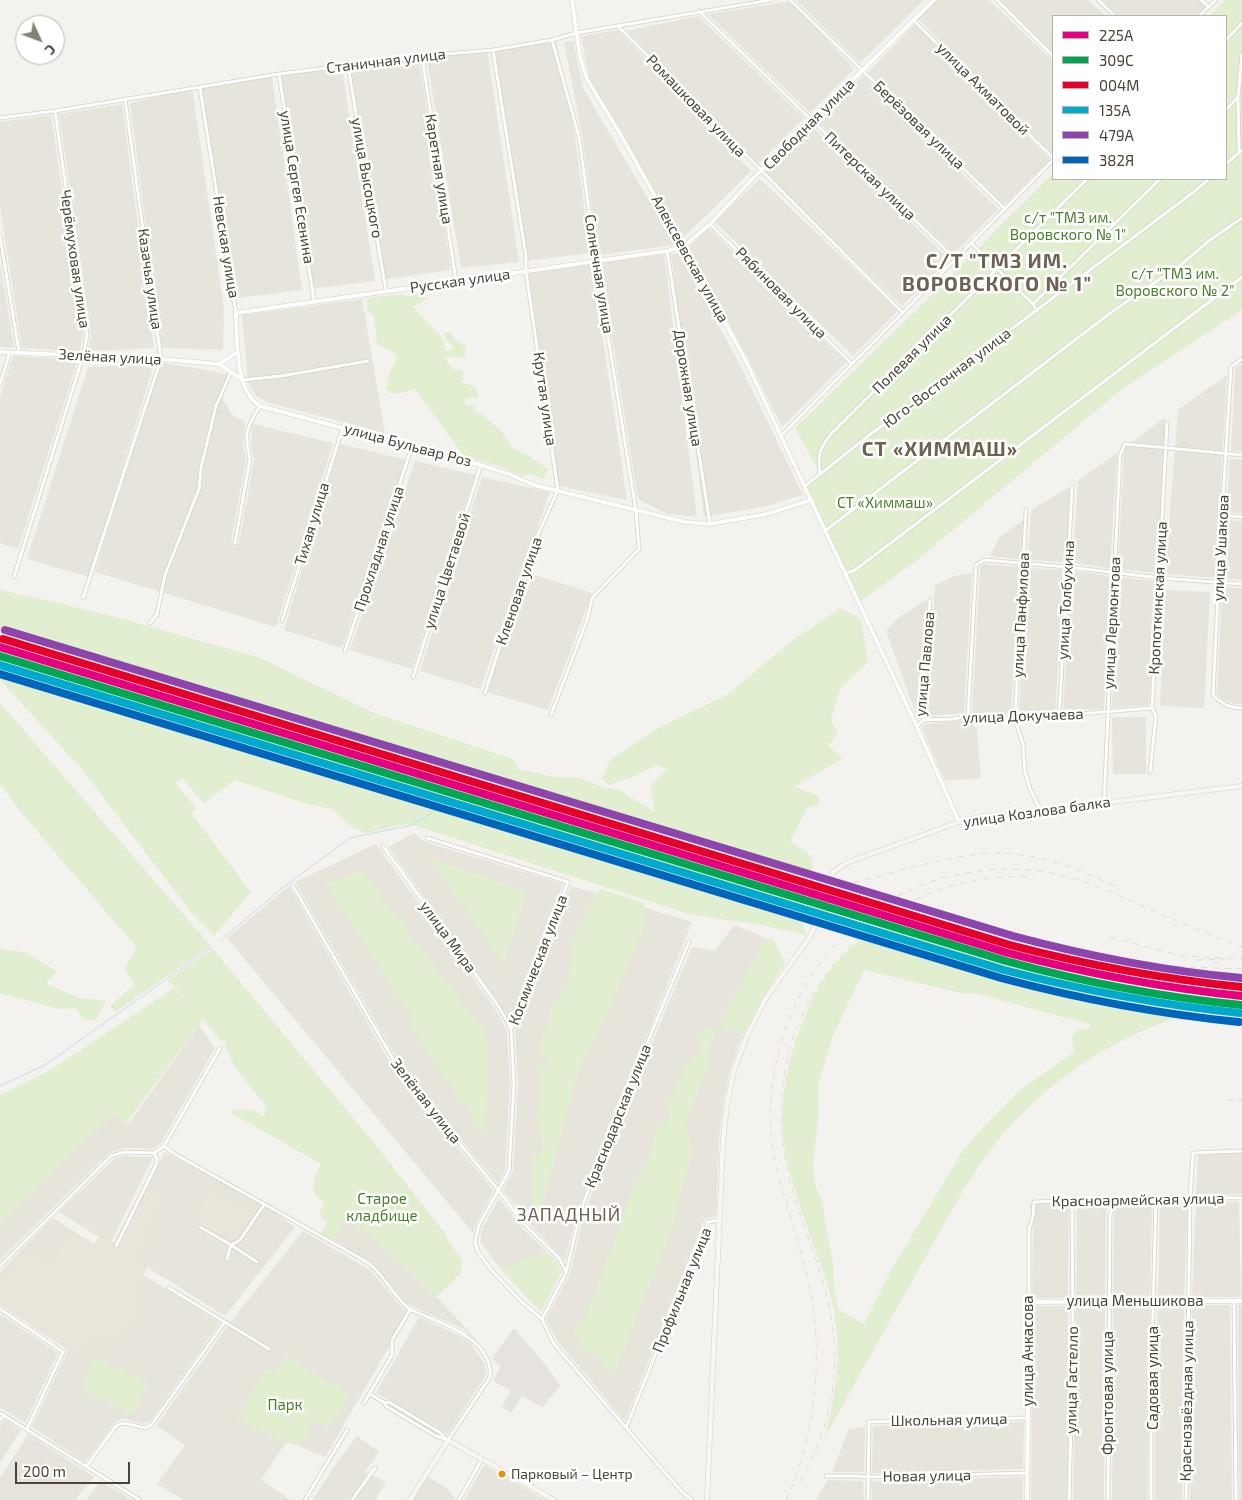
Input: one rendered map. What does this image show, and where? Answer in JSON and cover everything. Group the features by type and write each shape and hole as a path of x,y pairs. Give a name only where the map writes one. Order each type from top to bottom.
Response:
{"main road":[{"name":"улица Козлова балка","path":"839,866 959,822 994,815 1042,813 1104,802 1242,786"},
{"name":"Профильная улица","path":"720,1220 723,1140 727,1103 735,1067 748,1033 766,998 808,938 832,873 839,866"},
{"path":"707,1500 720,1220"},
{"path":"410,1500 448,1440 554,1500"}],"street":[{"name":"Алексеевская улица","path":"572,0 580,57 587,80 622,137 744,357 917,727 959,822"},
{"name":"Станичная улица","path":"0,118 125,100 279,74 422,56 493,50 552,40 576,33 771,0"},
{"name":"Берёзовая улица","path":"790,0 1005,209"},
{"name":"Свободная улица","path":"683,247 710,224 760,171 934,0"},
{"path":"997,0 1052,55"},
{"path":"1098,0 1114,15"},
{"path":"1201,0 1209,7"},
{"path":"1200,15 1216,0"},
{"name":"Питерская улица","path":"699,11 955,259"},
{"name":"улица Ахматовой","path":"913,20 1052,158"},
{"path":"1227,39 1242,23"},
{"name":"Ромашковая улица","path":"618,26 902,312"},
{"name":"Солнечная улица","path":"551,715 587,620 592,598 639,549 636,511 596,261 579,137 552,40"},
{"name":"Крутая улица","path":"493,50 526,256 526,272 558,490"},
{"path":"1227,163 1241,151 1238,97 1242,54"},
{"name":"Каретная улица","path":"422,56 456,281"},
{"name":"улица Высоцкого","path":"348,66 386,291"},
{"name":"улица Сергея Есенина","path":"279,74 314,301"},
{"name":"Невская улица","path":"200,88 236,313 238,352 243,380 244,385 258,404"},
{"path":"1227,109 1238,97"},
{"name":"Казачья улица","path":"83,598 160,359 125,100"},
{"name":"Черёмуховая улица","path":"14,577 83,356 87,334 55,111"},
{"path":"781,436 1052,160"},
{"name":"Полевая улица","path":"820,473 818,460 822,446 832,433 1085,180"},
{"path":"1033,304 1159,180"},
{"name":"Юго-Восточная улица","path":"805,486 872,433 964,367 1208,180"},
{"path":"825,531 1113,311 1183,263 1210,240 1242,218"},
{"name":"Рябиновая улица","path":"710,224 851,363"},
{"path":"0,236 19,352"},
{"path":"971,243 1033,304 1037,311"},
{"name":"Русская улица","path":"236,313 526,272 683,247"},
{"name":"Дорожная улица","path":"667,251 710,524"},
{"path":"845,574 855,570 1242,277"},
{"name":"Зелёная улица","path":"0,352 160,359 219,364 243,380"},
{"path":"0,384 10,352"},
{"path":"219,364 238,352"},
{"name":"улица Ушакова","path":"1242,359 1232,367 1213,696 1220,703 1233,708 1242,708"},
{"path":"243,380 281,376 368,361"},
{"path":"150,623 157,614 165,575 199,489 201,468 216,406 231,372"},
{"path":"235,543 250,459 246,428 258,404"},
{"name":"улица Бульвар Роз","path":"258,404 481,465 534,485 558,490"},
{"name":"Кропоткинская улица","path":"1150,772 1156,716 1152,708 1167,423"},
{"name":"Тихая улица","path":"282,621 343,427"},
{"name":"улица Лермонтова","path":"1104,802 1120,455 1125,444 1165,448"},
{"name":"Прохладная улица","path":"345,651 412,446"},
{"path":"1165,448 1242,455"},
{"name":"улица Цветаевой","path":"413,677 481,465"},
{"name":"улица Толбухина","path":"1059,714 1072,486"},
{"path":"558,490 685,522 710,524 767,514 811,500"},
{"name":"Кленовая улица","path":"485,693 531,550 558,490"},
{"name":"улица Панфилова","path":"1015,719 1026,510"},
{"path":"1222,515 1242,518"},
{"path":"968,716 976,565 984,560 1068,566 1160,578 1242,584"},
{"name":"улица Павлова","path":"917,727 923,720 930,600"},
{"name":"улица Докучаева","path":"923,720 954,719 968,716 1015,719 1152,708"},
{"path":"1015,719 1023,744 1024,772 1042,813"},
{"name":"Космическая улица","path":"427,838 568,882 511,1029 514,1084 509,1171 479,1225 475,1242 478,1252 493,1272 522,1302 542,1319"},
{"name":"улица Мира","path":"383,846 497,1004 511,1029"},
{"name":"Зелёная улица","path":"293,886 401,1073 524,1224 560,1259 566,1273"},
{"name":"Краснодарская улица","path":"542,1319 566,1273 580,1213 602,1154 689,942"},
{"path":"0,1266 112,1156 125,1152 154,1153 164,1146 220,1048"},
{"path":"164,1146 173,1153 373,1267 410,1310 460,1332 473,1342 488,1361 490,1377 448,1440 436,1436 386,1406 385,1403 370,1394"},
{"name":"Краснозвёздная улица","path":"1186,1500 1190,1198 1193,1153 1242,1151"},
{"path":"116,1246 156,1165 157,1159 154,1153"},
{"name":"Красноармейская улица","path":"1034,1202 1156,1197 1242,1198"},
{"name":"Садовая улица","path":"1152,1500 1151,1384 1156,1197"},
{"name":"Фронтовая улица","path":"1108,1500 1110,1215 1117,1198"},
{"name":"улица Гастелло","path":"1069,1500 1072,1200"},
{"name":"улица Ачкасова","path":"1027,1500 1029,1229 1033,1217 1034,1202"},
{"path":"227,1259 231,1245 240,1240 264,1205"},
{"name":"Профильная улица","path":"626,1428 708,1222 720,1220"},
{"path":"200,1228 257,1262"},
{"path":"169,1288 269,1348"},
{"path":"1234,1301 1236,1500"},
{"name":"улица Меньшикова","path":"1028,1302 1242,1301"},
{"path":"0,1309 63,1352 27,1429"},
{"path":"364,1403 392,1355 392,1340 410,1310"},
{"path":"542,1319 554,1344 683,1493 692,1500"},
{"path":"86,1467 120,1423 146,1428 152,1424 225,1322"},
{"path":"0,1420 2,1414 140,1500"},
{"name":"Школьная улица","path":"868,1477 869,1422 1028,1418"},
{"path":"305,1500 347,1430"},
{"path":"459,1500 482,1459"},
{"path":"352,1500 375,1468"},
{"name":"Новая улица","path":"826,1476 868,1477 1027,1473"},
{"path":"868,1477 868,1500"}],"shaded area":[{"path":"796,0 924,0 860,63"},
{"path":"935,0 989,0 1052,60 1052,154 917,18"},
{"path":"1000,0 1088,0 1105,15 1052,15 1052,52"},
{"path":"1102,0 1199,0 1206,7 1197,15 1118,15"},
{"path":"786,2 793,3 854,69 810,113 708,14"},
{"path":"698,16 804,118 757,165 627,31"},
{"path":"915,24 1050,160 1004,205 868,72"},
{"path":"618,30 751,171 682,239 590,81 581,36"},
{"path":"556,40 575,138 590,253 527,261 495,48"},
{"path":"573,41 583,88 675,245 598,255 583,140 564,42"},
{"path":"487,49 519,262 461,268 427,59"},
{"path":"419,59 451,270 382,280 350,67"},
{"path":"342,68 375,281 310,289 280,76"},
{"path":"863,75 998,209 954,254 817,121"},
{"path":"272,77 302,290 238,298 231,302 199,87"},
{"path":"192,88 224,309 223,350 162,348 130,103"},
{"path":"122,104 154,348 88,351 91,334 59,114"},
{"path":"51,115 83,334 80,351 22,348 0,206 0,122"},
{"path":"811,126 949,259 902,306 764,173"},
{"path":"760,179 898,311 853,356 715,222"},
{"path":"709,228 846,362 782,427 749,360 688,248"},
{"path":"679,253 740,365 803,495 763,507 704,517 671,254"},
{"path":"664,254 697,517 668,514 638,499 600,263"},
{"path":"0,261 14,348 0,347"},
{"path":"591,261 627,500 558,486 528,269"},
{"path":"362,299 385,433 269,403 256,396 248,382 242,314"},
{"path":"13,356 78,359 18,549 0,543 0,397"},
{"path":"160,362 227,374 221,395 231,414 245,422 243,446 246,459 231,542 234,547 239,543 254,460 251,445 252,424 333,443 276,627 95,572"},
{"path":"154,364 89,577 27,559 88,367"},
{"path":"1242,364 1242,451 1231,451 1235,369"},
{"path":"1227,375 1215,578 1165,574 1178,410"},
{"path":"1165,417 1165,448 1157,573 1118,569 1124,449"},
{"path":"340,444 407,460 342,648 284,630"},
{"path":"1117,453 1110,568 1073,563 1078,480"},
{"path":"1230,459 1242,460 1242,513 1226,512"},
{"path":"415,461 475,475 412,669 350,650"},
{"path":"482,477 550,492 480,689 420,671"},
{"path":"1073,485 1065,562 1028,560 1031,510"},
{"path":"1025,519 1020,559 990,556 999,537"},
{"path":"1226,520 1242,521 1242,580 1223,579"},
{"path":"985,564 1019,567 1011,715 972,713 980,567"},
{"path":"1027,568 1064,570 1055,711 1019,715"},
{"path":"1072,571 1110,576 1104,709 1063,710"},
{"path":"528,573 592,593 548,710 487,692"},
{"path":"972,573 964,713 927,716 935,586 954,576"},
{"path":"1118,577 1156,581 1149,705 1112,708"},
{"path":"1222,587 1242,588 1242,704 1234,704 1222,699 1217,694"},
{"path":"1165,590 1210,592 1204,708 1160,706"},
{"path":"927,599 918,720 886,631 899,617"},
{"path":"1112,717 1146,717 1146,774 1113,774"},
{"path":"968,720 977,729 981,778 945,781 922,728 925,724"},
{"path":"414,833 425,842 563,884 510,1020 389,847"},
{"path":"376,844 493,1006 507,1030 510,1084 505,1170 498,1184 404,1071 295,882"},
{"path":"289,886 397,1075 494,1191 476,1223 473,1233 227,938"},
{"path":"571,886 692,922 577,1212 565,1260 527,1221 503,1190 513,1171 518,1084 515,1029"},
{"path":"734,925 766,938 720,1024 722,1029 743,1035 731,1066 723,1103 719,1140 716,1216 704,1220 625,1421 558,1342 546,1319 570,1274 584,1215 606,1155 692,947 715,951"},
{"path":"199,1025 215,1048 161,1143 152,1149 124,1148 109,1153 0,1260 0,1221 114,1114 126,1123 130,1122"},
{"path":"165,1152 264,1205 295,1227 225,1316 117,1248"},
{"path":"1242,1153 1242,1194 1196,1194 1198,1155"},
{"path":"125,1156 153,1157 110,1244 59,1212 114,1159"},
{"path":"155,1163 158,1164 147,1187 163,1195 144,1230 148,1232 135,1257 148,1265 134,1294 137,1296 133,1301 139,1306 121,1336 109,1337 94,1330 82,1352 0,1305 0,1276 7,1278 24,1250 41,1262 54,1261 69,1233 92,1246 99,1237 114,1242"},
{"path":"210,1191 249,1214 235,1241 219,1233 218,1235 203,1226 203,1222 196,1218"},
{"path":"499,1198 521,1227 557,1261 561,1273 541,1312 501,1270 480,1241 483,1227"},
{"path":"1114,1201 1152,1201 1150,1297 1113,1297"},
{"path":"1160,1201 1188,1201 1184,1297 1158,1297"},
{"path":"1106,1202 1105,1298 1076,1298 1077,1203"},
{"path":"1196,1202 1239,1202 1241,1297 1192,1297"},
{"path":"1069,1203 1068,1298 1032,1298 1033,1229 1030,1204"},
{"path":"349,1214 428,1288 480,1343 462,1328 407,1304 375,1265 331,1238"},
{"path":"53,1218 220,1323 150,1421 143,1424 125,1419 117,1420 85,1462 32,1427 67,1353 67,1349 0,1305 0,1272"},
{"path":"303,1231 370,1270 403,1309 410,1313 325,1457 287,1441 261,1480 291,1500 184,1500 157,1484 185,1445 156,1426 229,1324"},
{"path":"1113,1305 1150,1305 1147,1500 1112,1500"},
{"path":"1158,1305 1184,1305 1182,1500 1155,1500 1155,1384"},
{"path":"1192,1305 1230,1305 1232,1500 1190,1500"},
{"path":"1238,1305 1242,1305 1242,1500 1239,1500"},
{"path":"1032,1306 1068,1306 1068,1500 1031,1500"},
{"path":"1076,1306 1105,1306 1104,1500 1073,1500"},
{"path":"0,1314 58,1353 25,1423 0,1407"},
{"path":"419,1317 458,1335 471,1344 484,1363 486,1375 448,1434 376,1393"},
{"path":"514,1328 560,1385 543,1407 522,1396 511,1413 502,1407 511,1390 493,1381 501,1367 492,1358"},
{"path":"5,1420 21,1430 0,1463 0,1426"},
{"path":"1024,1422 1023,1469 872,1473 873,1426"},
{"path":"865,1427 864,1472 832,1472 849,1429"},
{"path":"28,1434 94,1477 75,1500 0,1500 0,1478"},
{"path":"357,1436 379,1452 365,1472 386,1482 375,1500 313,1500 333,1468"},
{"path":"35,1440 49,1450 38,1470 56,1481 46,1494 13,1471"},
{"path":"484,1465 546,1500 464,1500"},
{"path":"427,1476 448,1489 455,1500 412,1500"},
{"path":"1023,1477 1023,1500 872,1500 871,1481"},
{"path":"828,1480 863,1481 864,1500 816,1500"},
{"path":"101,1481 132,1500 86,1500"}],"green space":[{"path":"1225,0 1242,0 1242,310 1122,389 911,565 858,603 805,486 820,473 795,428 942,285 1052,174 1052,180 1227,180 1227,15 1210,15"},
{"path":"417,293 427,299 413,307 444,339 445,350 449,351 453,347 446,339 444,332 449,332 458,342 467,347 464,358 444,357 454,370 462,369 464,377 461,382 476,387 478,398 465,398 466,405 475,406 476,413 482,414 504,434 512,448 528,455 548,469 543,479 529,474 524,477 502,467 464,456 415,389 402,393 389,393 386,388 389,374 398,357 395,353 377,344 374,315 367,311 367,298 402,294 410,297"},
{"path":"0,590 97,612 258,657 376,714 513,759 518,769 555,777 578,777 602,787 620,790 655,812 650,786 667,769 657,765 609,785 602,779 610,760 660,727 727,695 793,640 840,608 861,619 868,662 840,689 831,720 838,733 828,746 843,758 794,787 819,796 819,805 808,807 790,841 806,852 811,858 812,869 810,877 742,862 655,828 656,824 643,830 614,826 500,787 499,779 464,772 439,770 281,726 0,641"},
{"path":"0,663 279,739 338,771 350,760 628,843 782,893 794,902 807,935 766,926 689,914 416,826 406,824 366,833 353,828 332,809 307,804 235,780 204,803 182,778 175,783 196,808 192,814 251,892 214,936 190,911 81,768 0,680"},
{"path":"0,703 211,946 115,1012 110,1006 134,985 124,968 137,948 20,811 0,784"},
{"path":"430,858 527,892 504,965"},
{"path":"362,871 489,1038 486,1137 410,1026 413,1019 325,884"},
{"path":"600,889 645,903 644,927 606,1018 580,1066 541,1211 531,1203 533,1155 539,1158 544,1145 536,1120 540,1088 538,1067 549,1062 539,1050 551,1010 568,982 571,944"},
{"path":"887,924 933,933 1042,967 1088,978 1169,993 1242,1001 1242,1007 1207,1010 1172,1019 1137,1033 1103,1051 1070,1072 1014,1122 992,1148 965,1188 825,1437 836,1381 838,1354 836,1325 826,1281 788,1168 783,1127 784,1093 790,1059 813,998 829,972 849,949","holes":["864,970 961,993 978,994 1092,1025 1089,1029 1077,1030 1072,1038 1074,1052 1020,1090 984,1126 962,1152 889,1274 864,1324 839,1310 834,1289 833,1262 823,1204 816,1188 813,1166 818,1119 819,1082 833,1036"]},
{"path":"766,938 773,939 785,963 743,1035 722,1029 720,1024"},
{"path":"0,949 24,952 57,971 46,984 79,998 106,1001 95,1021 83,1019 76,1008 59,1009 0,993"},
{"name":"Старое кладбище","path":"213,949 378,1148 445,1233 463,1262 459,1276 436,1297 403,1265 346,1217 332,1240 321,1234 327,1221 319,1216 324,1202 315,1194 314,1184 321,1164 231,1113 233,1110 254,1110 264,1117 266,1105 236,1067 227,1050 225,1041 220,1040 203,1019 126,1123 114,1114 0,1221 0,1095 52,1069 174,988 192,1005 168,980"},
{"path":"706,1027 715,1031 709,1050 708,1067 686,1123 692,1153 670,1234 615,1373 603,1366 602,1356 583,1350 574,1330 588,1312 631,1195 649,1157 659,1120 665,1123 671,1115 665,1109 682,1073 702,1047 698,1042"},
{"path":"546,1251 557,1261 561,1273 541,1312 501,1270"},
{"name":"Парк","path":"285,1356 350,1395 328,1429 316,1421 300,1444 286,1443 237,1419 266,1369 275,1372"},
{"path":"96,1357 149,1383 133,1414 80,1388"}],"waterway":[{"path":"220,941 281,889 350,838 412,825 446,804 515,810 519,794"},
{"path":"0,1086 45,1065 212,947"}],"railway":[{"path":"746,873 780,880 827,885 849,883 954,858 999,853 1035,857 1070,867 1121,890"},
{"path":"786,1500 796,1476 810,1425 814,1399 816,1346 815,1320 808,1280 775,1161 770,1123 771,1101 780,1047 796,1004 818,966 845,934 878,908 916,888 956,875 1000,869 1058,874 1084,882 1242,947"},
{"path":"800,1482 824,1428 832,1389 835,1350 826,1292 795,1200 783,1146 781,1112 784,1078 791,1046 802,1015 818,986 839,958 864,933 901,907 943,888 965,882 988,878 1033,877"},
{"path":"932,912 1102,958 1164,966 1242,969"},
{"path":"1110,937 1182,956 1242,959"},
{"path":"963,940 1110,968 1200,974"},
{"path":"1197,960 1225,959"},
{"path":"1133,977 1180,984 1242,988"},
{"path":"1227,1100 1242,1100"}],"transit line":[{"name":"479А","path":"5,630 1013,936 1126,962 1242,978"},
{"name":"004М","path":"3,639 1010,945 1125,971 1242,987"},
{"name":"225А","path":"0,647 1008,953 1124,979 1242,996"},
{"name":"309С","path":"0,656 1006,961 1122,988 1181,998 1241,1005"},
{"name":"135А","path":"0,665 1004,970 1121,996 1180,1006 1240,1013"},
{"name":"382Я","path":"0,674 1001,978 1060,993 1120,1005 1179,1015 1239,1022"}],"place":[{"name":"Парковый – Центр","path":"502,1474"}],"district":[{"name":"С/Т \"ТМЗ ИМ. ВОРОВСКОГО № 1\"","path":"997,272"},
{"name":"СТ «ХИММАШ»","path":"940,449"},
{"name":"ЗАПАДНЫЙ","path":"569,1215"}],"park label":[{"name":"с/т \"ТМЗ им. Воровского № 1\"","path":"1068,226"},
{"name":"с/т \"ТМЗ им. Воровского № 2\"","path":"1175,282"},
{"name":"СТ «Химмаш»","path":"885,503"}]}
